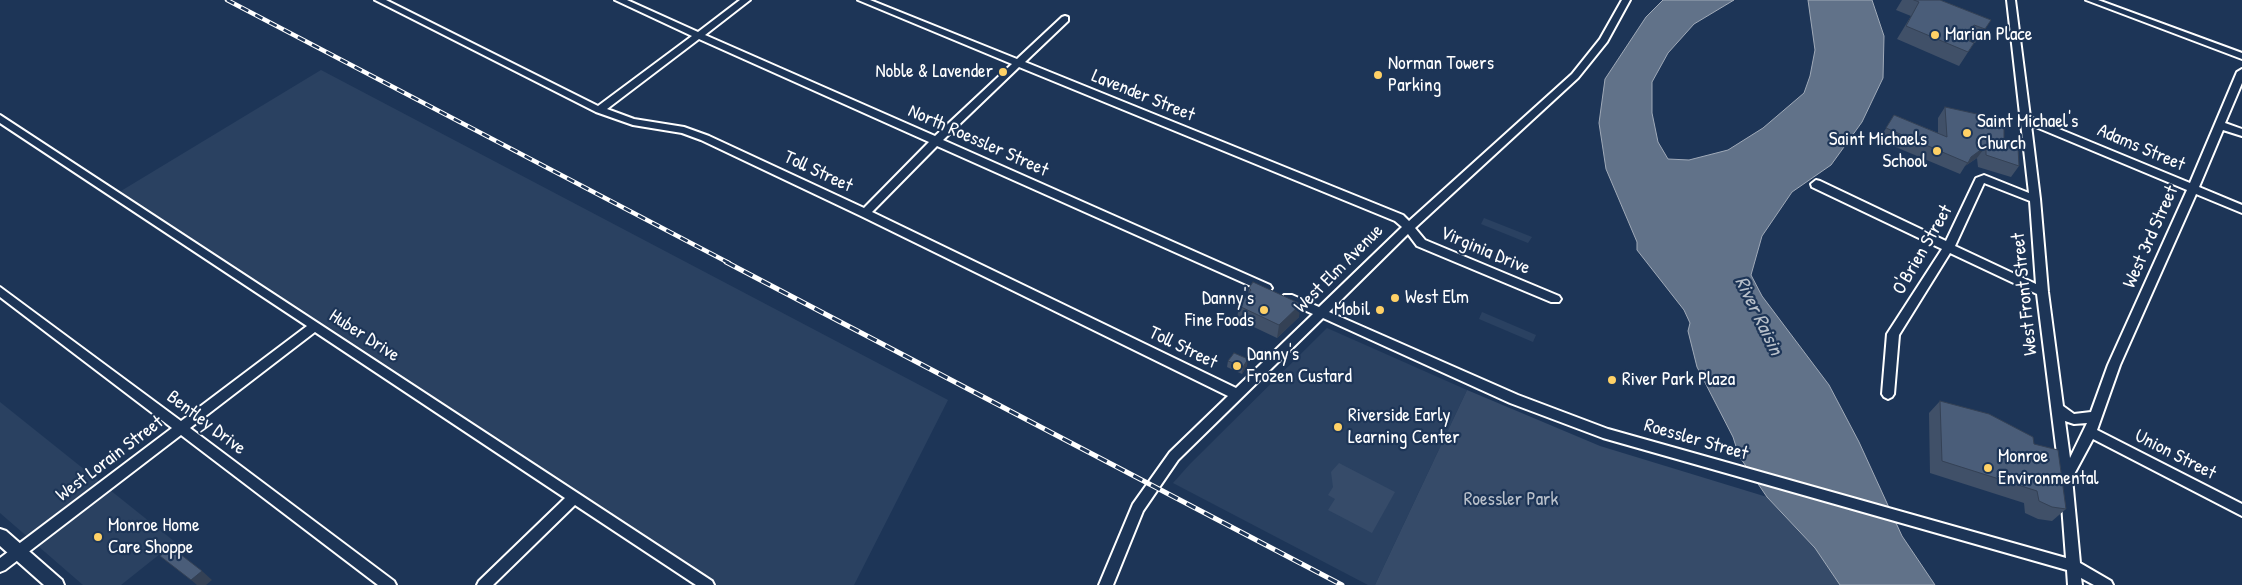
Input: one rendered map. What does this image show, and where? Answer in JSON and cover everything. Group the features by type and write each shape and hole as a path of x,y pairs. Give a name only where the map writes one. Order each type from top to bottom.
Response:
{"main road":[{"path":"0,536 56,585"}],"street":[{"name":"Toll Street","path":"379,0 599,110 633,122 684,130 865,213 1236,394"},
{"name":"North Roessler Street","path":"619,0 1322,313"},
{"path":"599,110 746,0"},
{"name":"Lavender Street","path":"862,0 1398,218 1409,227"},
{"name":"West Elm Avenue","path":"1106,585 1138,508 1174,456 1409,227 1575,76 1604,40 1626,0"},
{"name":"West Front Street","path":"2011,0 2035,199 2042,292 2066,478 2075,585"},
{"path":"2090,0 2111,4 2242,56"},
{"path":"865,213 935,142 1065,19"},
{"name":"West 3rd Street","path":"2066,478 2090,432 2114,365 2194,189 2242,72"},
{"name":"Huber Drive","path":"0,118 707,585"},
{"name":"Adams Street","path":"2026,119 2242,209"},
{"path":"2220,125 2242,133"},
{"name":"O'Brien Street","path":"1888,394 1893,334 1948,246 1980,181 1984,179 2035,199"},
{"path":"1816,184 2042,292"},
{"name":"Virginia Drive","path":"1409,227 1416,238 1428,246 1555,299"},
{"name":"Bentley Drive","path":"0,291 389,585"},
{"name":"Roessler Street","path":"1322,313 1514,399 1607,434 2073,566 2106,585"},
{"name":"West Lorain Street","path":"0,566 314,326"},
{"path":"2056,407 2066,416 2074,419 2094,417"},
{"name":"Union Street","path":"2090,432 2242,510"},
{"path":"484,585 574,498"}],"shaded area":[{"path":"321,70 948,400 854,585 707,585 116,194"},
{"path":"1484,218 1532,237 1528,243 1481,224"},
{"path":"1482,312 1536,335 1533,342 1479,319"},
{"name":"Riverside Early Learning Center","path":"1327,328 1467,390 1375,585 1368,585 1173,483"},
{"path":"0,402 175,542 121,585 83,585 0,513"}],"green space":[{"name":"Roessler Park","path":"1467,390 1600,446 1767,497 1815,548 1840,585 1375,585"},
{"path":"1339,463 1395,492 1372,533 1328,510 1335,499 1328,495 1333,487 1331,472"}],"water":[{"name":"River Raisin","path":"1663,0 1734,0 1694,24 1668,53 1652,82 1652,113 1658,142 1668,159 1689,160 1728,150 1763,128 1804,93 1810,76 1815,50 1808,0 1872,0 1884,36 1883,78 1862,122 1831,165 1792,192 1762,236 1751,275 1762,296 1829,385 1859,442 1902,536 1935,585 1840,585 1815,548 1767,497 1739,456 1733,437 1697,367 1688,331 1690,323 1684,310 1637,250 1637,242 1606,169 1599,123 1605,79 1646,17"}],"building":[{"path":"1914,0 1940,0 1991,20 1985,29 1974,25 1965,39 1974,43 1968,52 1906,26 1919,2"},
{"path":"1945,107 2004,120 2004,145 2018,148 2019,166 1986,155 1986,146 1971,157 1968,163 1886,128 1894,115 1947,137"},
{"path":"1253,282 1301,304 1279,325 1239,306 1251,290 1249,288"},
{"path":"1234,353 1248,359 1243,367 1228,361"},
{"name":"Monroe Environmental","path":"1940,401 1989,414 2033,437 2034,444 2058,450 2066,509 2052,507 2039,501 2037,491 1942,461"},
{"path":"171,547 202,571 191,580 160,556"}],"railway":[{"path":"227,0 729,263"},
{"path":"726,262 1342,585"}],"place":[{"name":"Marian Place","path":"1935,35"},
{"name":"Noble & Lavender","path":"1003,72"},
{"name":"Norman Towers Parking","path":"1378,75"},
{"name":"Saint Michael's Church","path":"1967,133"},
{"name":"Saint Michaels School","path":"1937,151"},
{"name":"West Elm","path":"1395,298"},
{"name":"Danny's Fine Foods","path":"1264,310"},
{"name":"Mobil","path":"1380,310"},
{"name":"Danny's Frozen Custard","path":"1237,366"},
{"name":"River Park Plaza","path":"1612,380"},
{"name":"Riverside Early Learning Center","path":"1338,427"},
{"name":"Monroe Environmental","path":"1988,468"},
{"name":"Monroe Home Care Shoppe","path":"98,537"}]}
